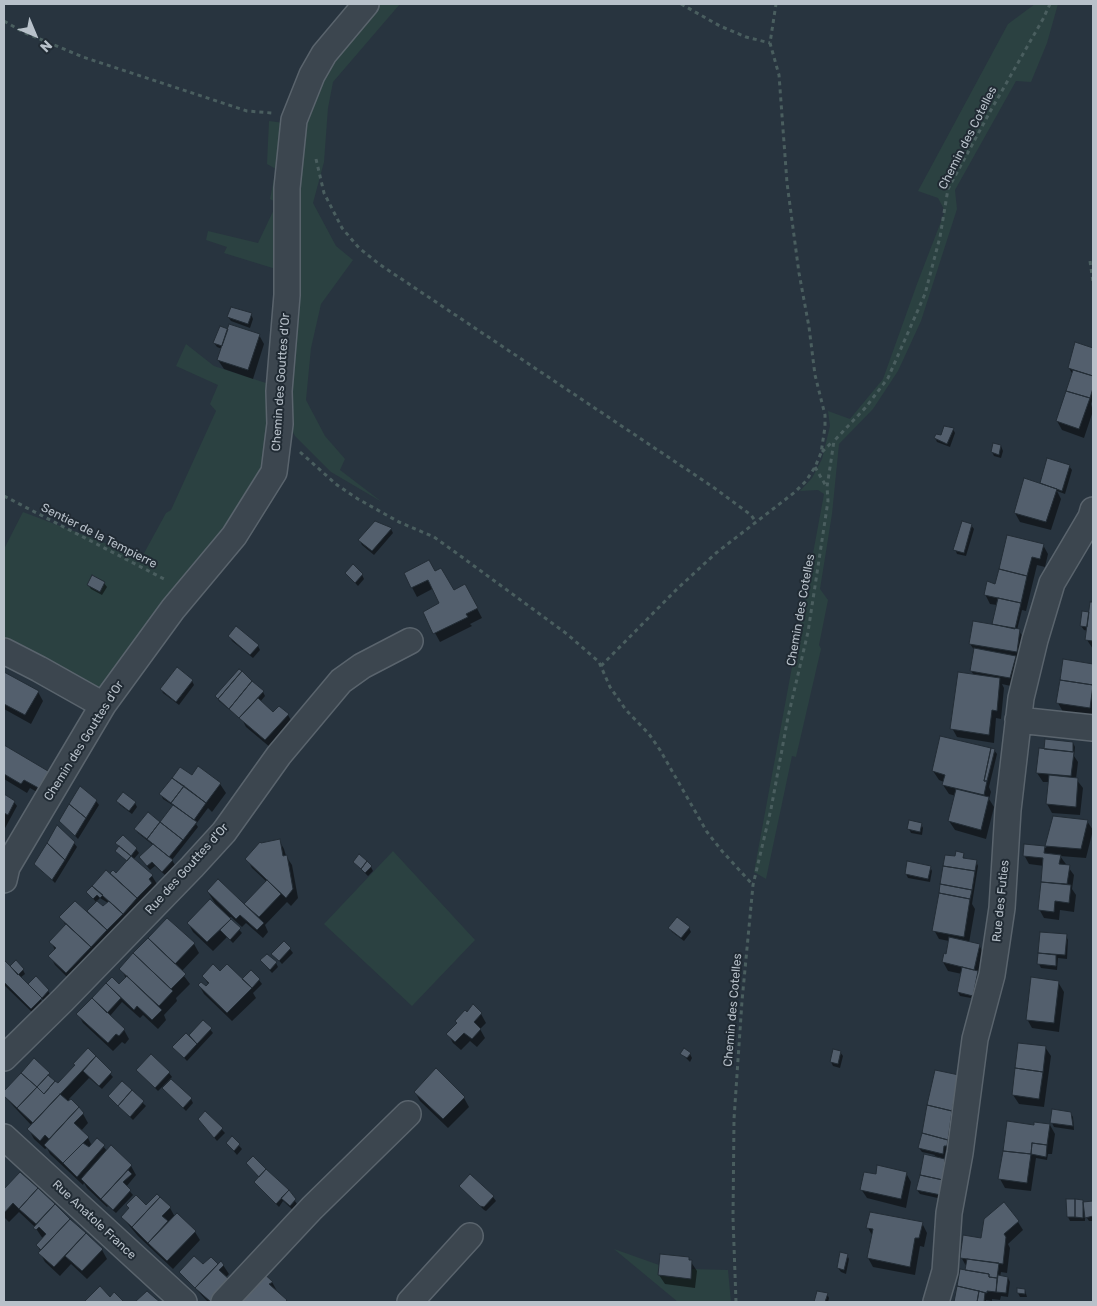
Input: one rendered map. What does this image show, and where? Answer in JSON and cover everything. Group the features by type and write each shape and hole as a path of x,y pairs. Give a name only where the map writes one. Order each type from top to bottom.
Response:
{"street":[{"name":"Chemin des Gouttes d'Or","path":"4,880 7,867 103,705 187,591 234,536 274,472 279,442 279,391 287,295 287,188 296,116 312,75 324,54 366,4"},
{"name":"Rue des Futies","path":"936,1302 945,1272 949,1213 960,1153 974,1038 992,975 1002,908 1008,810 1018,720 1035,640 1052,583 1093,510"},
{"name":"Rue des Gouttes d'Or","path":"4,1058 63,1000 224,832 279,755 341,681 362,666 410,641"},
{"path":"4,651 103,705"},
{"path":"1018,720 1093,728"},
{"path":"224,1302 312,1208 408,1114"},
{"name":"Rue Anatole France","path":"4,1137 184,1302"},
{"path":"410,1302 470,1236"}],"path":[{"path":"681,4 720,26 746,37 770,43"},
{"path":"602,666 677,589 716,553 795,492 815,467 821,453 825,434 825,415 815,375 799,272 787,183 778,75 770,43 776,4"},
{"name":"Chemin des Cotelles","path":"736,1302 733,1218 734,1119 742,1001 753,885 808,632 828,501 827,487 834,441 866,407 888,378 925,294 940,237 948,190 1050,4"},
{"path":"4,21 23,32 84,57 247,111 296,116"},
{"path":"315,158 324,193 342,228 359,248 379,264 713,487 751,514 756,522"},
{"path":"1090,261 1093,282"},
{"path":"821,453 834,441"},
{"path":"279,442 294,447 338,486 358,499 399,522 434,537 567,634 602,666 610,687 626,710 649,734 660,750 707,832 753,885"},
{"path":"815,467 827,487"},
{"name":"Sentier de la Tempierre","path":"4,496 187,591"}],"green space":[{"path":"377,4 400,4 333,82 328,108 324,162 313,203 336,246 353,260 321,304 311,348 306,400 325,436 345,459 340,470 382,502 331,472 295,436 287,422 301,122 332,59"},
{"path":"1035,4 1058,4 1047,43 1031,82 1016,81 955,190 957,209 921,321 898,371 873,409 839,444 832,514 820,589 828,600 819,645 821,649 796,757 792,756 766,879 754,872 824,494 818,490 800,491 812,478 822,459 830,426 828,411 850,419 883,379 945,211 938,198 918,191 1008,24"},
{"path":"269,121 284,123 276,269 224,253 227,247 206,240 208,231 258,243 277,203 270,199 276,169 267,164"},
{"path":"186,344 214,366 269,384 265,462 220,539 101,697 4,643 4,549 23,512 142,557 166,513 171,510 216,411 210,404 218,385 176,366"},
{"path":"393,851 475,940 412,1006 324,924"},
{"path":"614,1249 659,1265 658,1275 690,1279 692,1269 728,1270 731,1302 678,1302"}],"building":[{"path":"231,307 252,313 248,324 227,317"},
{"path":"229,324 260,334 248,370 217,360"},
{"path":"220,326 228,329 222,346 213,343"},
{"path":"1075,342 1093,348 1093,376 1068,368"},
{"path":"1073,370 1093,376 1093,388 1090,398 1066,391"},
{"path":"1066,391 1090,398 1079,429 1056,421"},
{"path":"944,426 954,428 947,444 934,438 936,434 941,435"},
{"path":"993,443 1001,445 999,455 991,452"},
{"path":"1047,458 1070,465 1062,491 1040,483"},
{"path":"1024,478 1057,489 1046,522 1014,513"},
{"path":"375,521 392,528 372,551 358,540"},
{"path":"962,521 972,524 964,553 953,550"},
{"path":"1007,535 1044,544 1040,559 1032,557 1027,576 999,569"},
{"path":"429,560 435,571 441,568 454,590 465,584 478,608 466,614 468,617 433,634 423,612 439,603 428,580 411,588 404,573"},
{"path":"353,564 363,574 355,583 345,573"},
{"path":"999,569 1027,576 1021,603 984,595 987,581 995,584"},
{"path":"92,575 105,582 100,592 87,585"},
{"path":"998,598 1021,603 1015,629 992,624"},
{"path":"1090,602 1093,602 1093,641 1085,640"},
{"path":"1082,611 1089,612 1087,627 1080,626"},
{"path":"973,621 1020,629 1017,652 969,644"},
{"path":"236,626 259,645 250,655 228,636"},
{"path":"974,648 1016,656 1010,678 970,671"},
{"path":"1063,659 1093,664 1093,685 1060,680"},
{"path":"177,667 193,680 176,702 160,689"},
{"path":"239,669 242,671 218,699 215,696"},
{"path":"242,671 252,681 229,709 218,699"},
{"path":"4,672 39,691 25,715 4,704"},
{"path":"958,672 1000,678 997,711 992,710 989,735 950,729"},
{"path":"1060,680 1093,685 1090,708 1056,703"},
{"path":"252,681 264,691 239,718 229,709"},
{"path":"258,698 273,712 279,706 289,714 265,740 239,718"},
{"path":"940,736 991,748 984,781 987,781 984,795 942,785 945,775 932,771"},
{"path":"1045,739 1073,742 1073,752 1044,749"},
{"path":"4,745 53,774 44,791 24,780 21,784 4,774"},
{"path":"991,748 995,749 987,781 984,781"},
{"path":"1039,748 1074,752 1071,776 1036,773"},
{"path":"198,766 221,783 206,803 172,778 180,767 192,775"},
{"path":"1049,775 1078,778 1076,807 1046,804"},
{"path":"172,778 184,786 171,803 159,794"},
{"path":"80,786 97,800 86,818 69,804"},
{"path":"184,786 206,803 194,820 171,803"},
{"path":"956,789 989,797 981,830 948,821"},
{"path":"123,792 136,802 129,811 116,801"},
{"path":"4,794 15,801 8,815 4,813"},
{"path":"69,804 86,818 75,836 59,821"},
{"path":"173,805 197,822 183,840 160,822"},
{"path":"148,812 160,822 147,839 134,829"},
{"path":"1053,816 1088,820 1081,849 1045,846"},
{"path":"909,820 922,823 920,832 907,829"},
{"path":"160,822 183,840 169,857 147,839"},
{"path":"57,825 75,842 65,860 47,843"},
{"path":"123,835 137,848 131,856 115,843"},
{"path":"280,839 283,856 287,855 293,889 286,898 245,859 260,842"},
{"path":"47,843 65,860 52,880 34,864"},
{"path":"153,844 173,860 162,872 152,862 147,866 139,857"},
{"path":"1024,844 1045,846 1044,853 1061,855 1059,864 1070,865 1067,884 1041,882 1043,858 1023,856"},
{"path":"119,846 131,856 127,861 115,851"},
{"path":"956,851 964,853 963,858 977,860 975,871 943,866 945,855 955,856"},
{"path":"359,854 367,861 361,869 353,862"},
{"path":"131,856 153,875 149,879 152,883 137,898 110,873 113,870 116,873"},
{"path":"367,861 372,866 365,873 361,869"},
{"path":"907,861 931,866 928,879 905,874"},
{"path":"943,866 975,871 972,890 940,884"},
{"path":"106,870 137,898 123,914 92,886"},
{"path":"218,879 264,923 257,930 240,915 236,919 207,891"},
{"path":"267,880 281,894 259,917 244,904"},
{"path":"1041,882 1071,885 1069,903 1055,901 1054,912 1038,910"},
{"path":"940,884 972,890 970,899 939,893"},
{"path":"92,886 103,895 100,898 97,895 93,899 86,892"},
{"path":"939,893 970,899 964,937 932,931"},
{"path":"210,899 231,919 207,942 187,923"},
{"path":"75,901 107,930 91,947 59,917"},
{"path":"97,901 103,906 109,901 123,914 107,930 87,911"},
{"path":"677,917 690,927 681,938 668,928"},
{"path":"167,918 195,943 175,964 148,938"},
{"path":"231,919 241,928 230,940 220,930"},
{"path":"66,924 91,947 66,973 48,956 56,948 49,942"},
{"path":"1040,932 1067,934 1065,955 1038,953"},
{"path":"949,937 980,944 974,970 942,962 944,953 946,954"},
{"path":"148,938 186,974 171,989 133,953"},
{"path":"284,941 291,948 279,961 271,954"},
{"path":"133,953 173,991 159,1006 119,969"},
{"path":"1038,953 1056,955 1056,966 1037,964"},
{"path":"267,954 277,962 270,970 260,960"},
{"path":"4,960 42,998 31,1009 4,982"},
{"path":"16,960 24,969 18,975 10,966"},
{"path":"213,964 220,971 227,964 252,988 227,1013 198,985 201,982 206,986 209,983 202,976"},
{"path":"962,967 978,971 973,996 957,992"},
{"path":"251,970 260,979 252,988 242,979"},
{"path":"36,976 49,990 42,998 28,984"},
{"path":"127,976 162,1010 152,1020 137,1006 134,1010 106,983 112,977 119,984"},
{"path":"1031,977 1059,981 1054,1023 1026,1020"},
{"path":"106,983 121,998 107,1013 92,998"},
{"path":"92,998 125,1029 119,1036 116,1034 108,1043 76,1014"},
{"path":"473,1004 482,1013 474,1022 481,1029 472,1039 464,1033 455,1042 446,1034 457,1023 455,1021 465,1010 467,1012"},
{"path":"203,1020 212,1028 197,1044 189,1035"},
{"path":"186,1033 197,1044 184,1058 172,1047"},
{"path":"1018,1043 1046,1046 1043,1072 1015,1068"},
{"path":"88,1048 96,1056 33,1123 17,1108 37,1087 44,1094 55,1081 58,1083"},
{"path":"684,1048 691,1053 687,1058 680,1054"},
{"path":"833,1049 841,1051 838,1064 830,1062"},
{"path":"151,1054 170,1072 155,1088 136,1070"},
{"path":"96,1056 112,1072 99,1086 83,1071"},
{"path":"34,1058 50,1073 37,1087 21,1073"},
{"path":"436,1068 465,1097 443,1119 414,1092"},
{"path":"1015,1068 1043,1072 1039,1099 1012,1095"},
{"path":"935,1070 959,1075 952,1111 927,1105"},
{"path":"21,1073 37,1087 17,1108 4,1096 4,1091"},
{"path":"48,1075 55,1081 44,1094 37,1087"},
{"path":"171,1079 192,1098 183,1108 162,1088"},
{"path":"122,1081 132,1090 118,1106 108,1096"},
{"path":"132,1090 144,1101 130,1117 118,1106"},
{"path":"60,1094 68,1101 71,1099 79,1107 49,1139 45,1135 40,1141 27,1129"},
{"path":"927,1105 952,1111 948,1140 922,1133"},
{"path":"79,1107 84,1113 74,1123 89,1137 63,1163 44,1145"},
{"path":"1052,1109 1071,1112 1073,1126 1050,1123"},
{"path":"205,1111 223,1128 214,1138 198,1119"},
{"path":"1007,1121 1034,1125 1034,1122 1050,1124 1047,1145 1032,1143 1031,1154 1003,1151"},
{"path":"922,1133 948,1140 947,1146 944,1146 943,1154 918,1148"},
{"path":"232,1136 240,1144 234,1151 226,1143"},
{"path":"97,1138 105,1145 77,1177 63,1163 83,1143 89,1147"},
{"path":"1032,1143 1047,1145 1046,1157 1031,1154"},
{"path":"111,1145 132,1165 101,1199 81,1179"},
{"path":"1003,1151 1031,1154 1027,1183 998,1179"},
{"path":"924,1154 945,1159 943,1180 920,1175"},
{"path":"253,1156 266,1169 259,1177 246,1163"},
{"path":"877,1165 907,1172 901,1199 860,1190 864,1172 876,1174"},
{"path":"266,1169 289,1190 276,1204 254,1182"},
{"path":"128,1170 132,1174 123,1182 131,1190 113,1210 101,1199"},
{"path":"20,1172 38,1188 19,1209 13,1203 4,1213 4,1189"},
{"path":"470,1174 494,1196 484,1207 480,1206 459,1186"},
{"path":"920,1175 943,1180 941,1195 916,1190"},
{"path":"38,1188 55,1204 36,1224 19,1209"},
{"path":"289,1190 296,1199 290,1206 281,1198"},
{"path":"157,1194 160,1197 132,1227 121,1217 129,1208 126,1205 136,1195 146,1205"},
{"path":"160,1197 171,1207 162,1216 168,1221 148,1243 132,1227"},
{"path":"1066,1199 1075,1199 1075,1217 1067,1217"},
{"path":"1075,1199 1083,1200 1083,1218 1075,1217"},
{"path":"1093,1201 1093,1216 1085,1218 1083,1202"},
{"path":"1004,1202 1019,1221 1004,1234 1006,1237 1003,1264 960,1258 963,1235 981,1238 984,1219"},
{"path":"55,1204 70,1219 41,1250 36,1245 46,1234 39,1227 36,1230 33,1228"},
{"path":"870,1212 923,1222 919,1238 915,1238 910,1267 867,1258 873,1229 866,1228"},
{"path":"177,1213 196,1231 167,1261 148,1243"},
{"path":"70,1219 86,1233 54,1267 38,1253"},
{"path":"86,1233 103,1249 82,1271 65,1256"},
{"path":"840,1252 848,1254 844,1270 837,1268"},
{"path":"660,1254 689,1257 689,1260 692,1260 691,1279 658,1275"},
{"path":"194,1256 203,1264 211,1257 218,1264 195,1288 179,1272"},
{"path":"967,1259 999,1263 997,1278 989,1277 989,1274 965,1270"},
{"path":"221,1261 224,1265 219,1270 232,1282 214,1302 211,1302 195,1288"},
{"path":"960,1269 989,1274 989,1277 997,1278 996,1292 987,1291 987,1293 957,1286"},
{"path":"260,1270 273,1282 269,1284 287,1300 285,1302 229,1302"},
{"path":"998,1275 1008,1277 1006,1293 996,1292"},
{"path":"100,1286 110,1297 114,1292 124,1302 84,1302"},
{"path":"957,1286 979,1291 977,1302 954,1302"},
{"path":"1017,1288 1025,1289 1025,1294 1017,1293"},
{"path":"147,1291 155,1298 160,1302 135,1302"},
{"path":"817,1291 828,1293 825,1302 814,1302"},
{"path":"979,1291 985,1293 984,1302 977,1302"}]}
